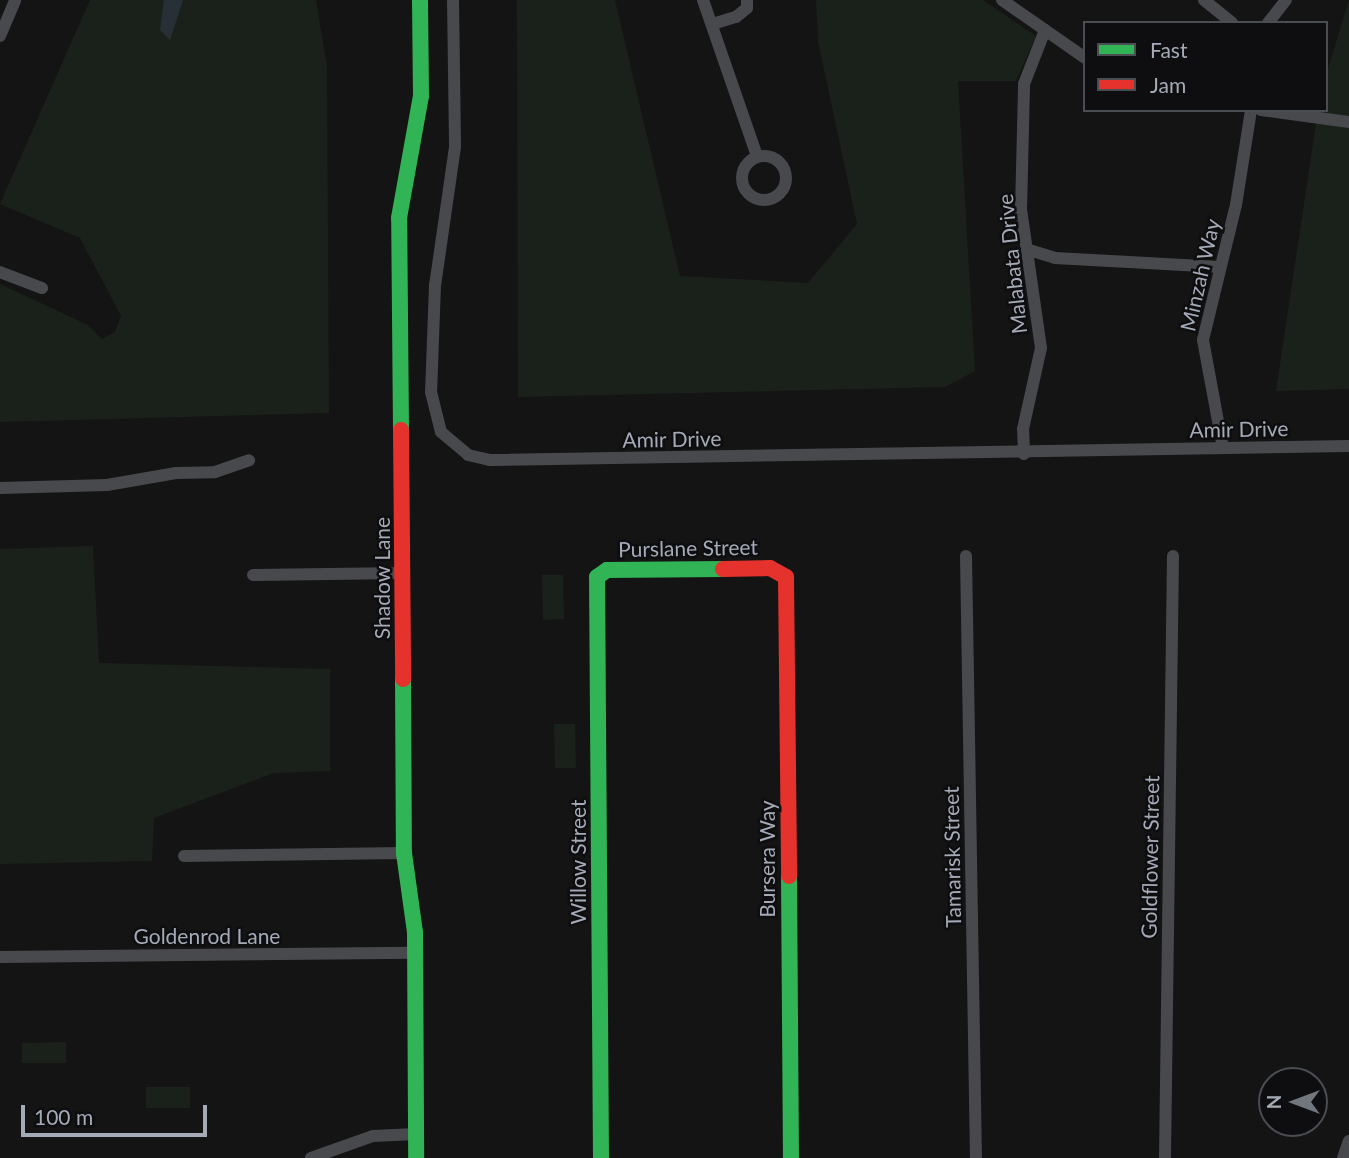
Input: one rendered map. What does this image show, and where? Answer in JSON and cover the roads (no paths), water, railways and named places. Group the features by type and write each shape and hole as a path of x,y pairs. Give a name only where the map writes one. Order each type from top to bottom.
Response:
{"street":[{"path":"0,36 15,0"},
{"name":"Shadow Lane","path":"416,1158 415,953 404,853 399,218 421,96 420,0"},
{"name":"Amir Drive","path":"453,0 455,147 435,285 431,392 436,420 457,449 490,460 1024,454 1349,446"},
{"path":"703,0 716,23 757,156"},
{"path":"716,23 736,17 747,8 747,0"},
{"path":"1002,0 1083,57"},
{"path":"1204,0 1230,21"},
{"path":"1270,21 1286,0"},
{"name":"Malabata Drive","path":"1024,454 1023,429 1041,348 1026,249 1024,84 1045,30"},
{"name":"Minzah Way","path":"1223,448 1203,340 1251,112"},
{"path":"1276,112 1349,122"},
{"path":"1026,249 1055,258 1220,267"},
{"path":"0,272 43,288"},
{"path":"0,488 107,485 176,472 215,472 249,460"},
{"name":"Tamarisk Street","path":"966,555 976,1158"},
{"name":"Goldflower Street","path":"1165,1158 1172,555"},
{"name":"Purslane Street","path":"607,570 770,568"},
{"name":"Bursera Way","path":"770,568 786,577 790,1158"},
{"name":"Willow Street","path":"601,1158 597,577 607,570"},
{"path":"253,575 403,573"},
{"path":"184,856 404,853"},
{"name":"Goldenrod Lane","path":"0,957 415,953"},
{"path":"311,1158 373,1136 416,1133"},
{"path":"1343,1158 1349,1141"}]}
